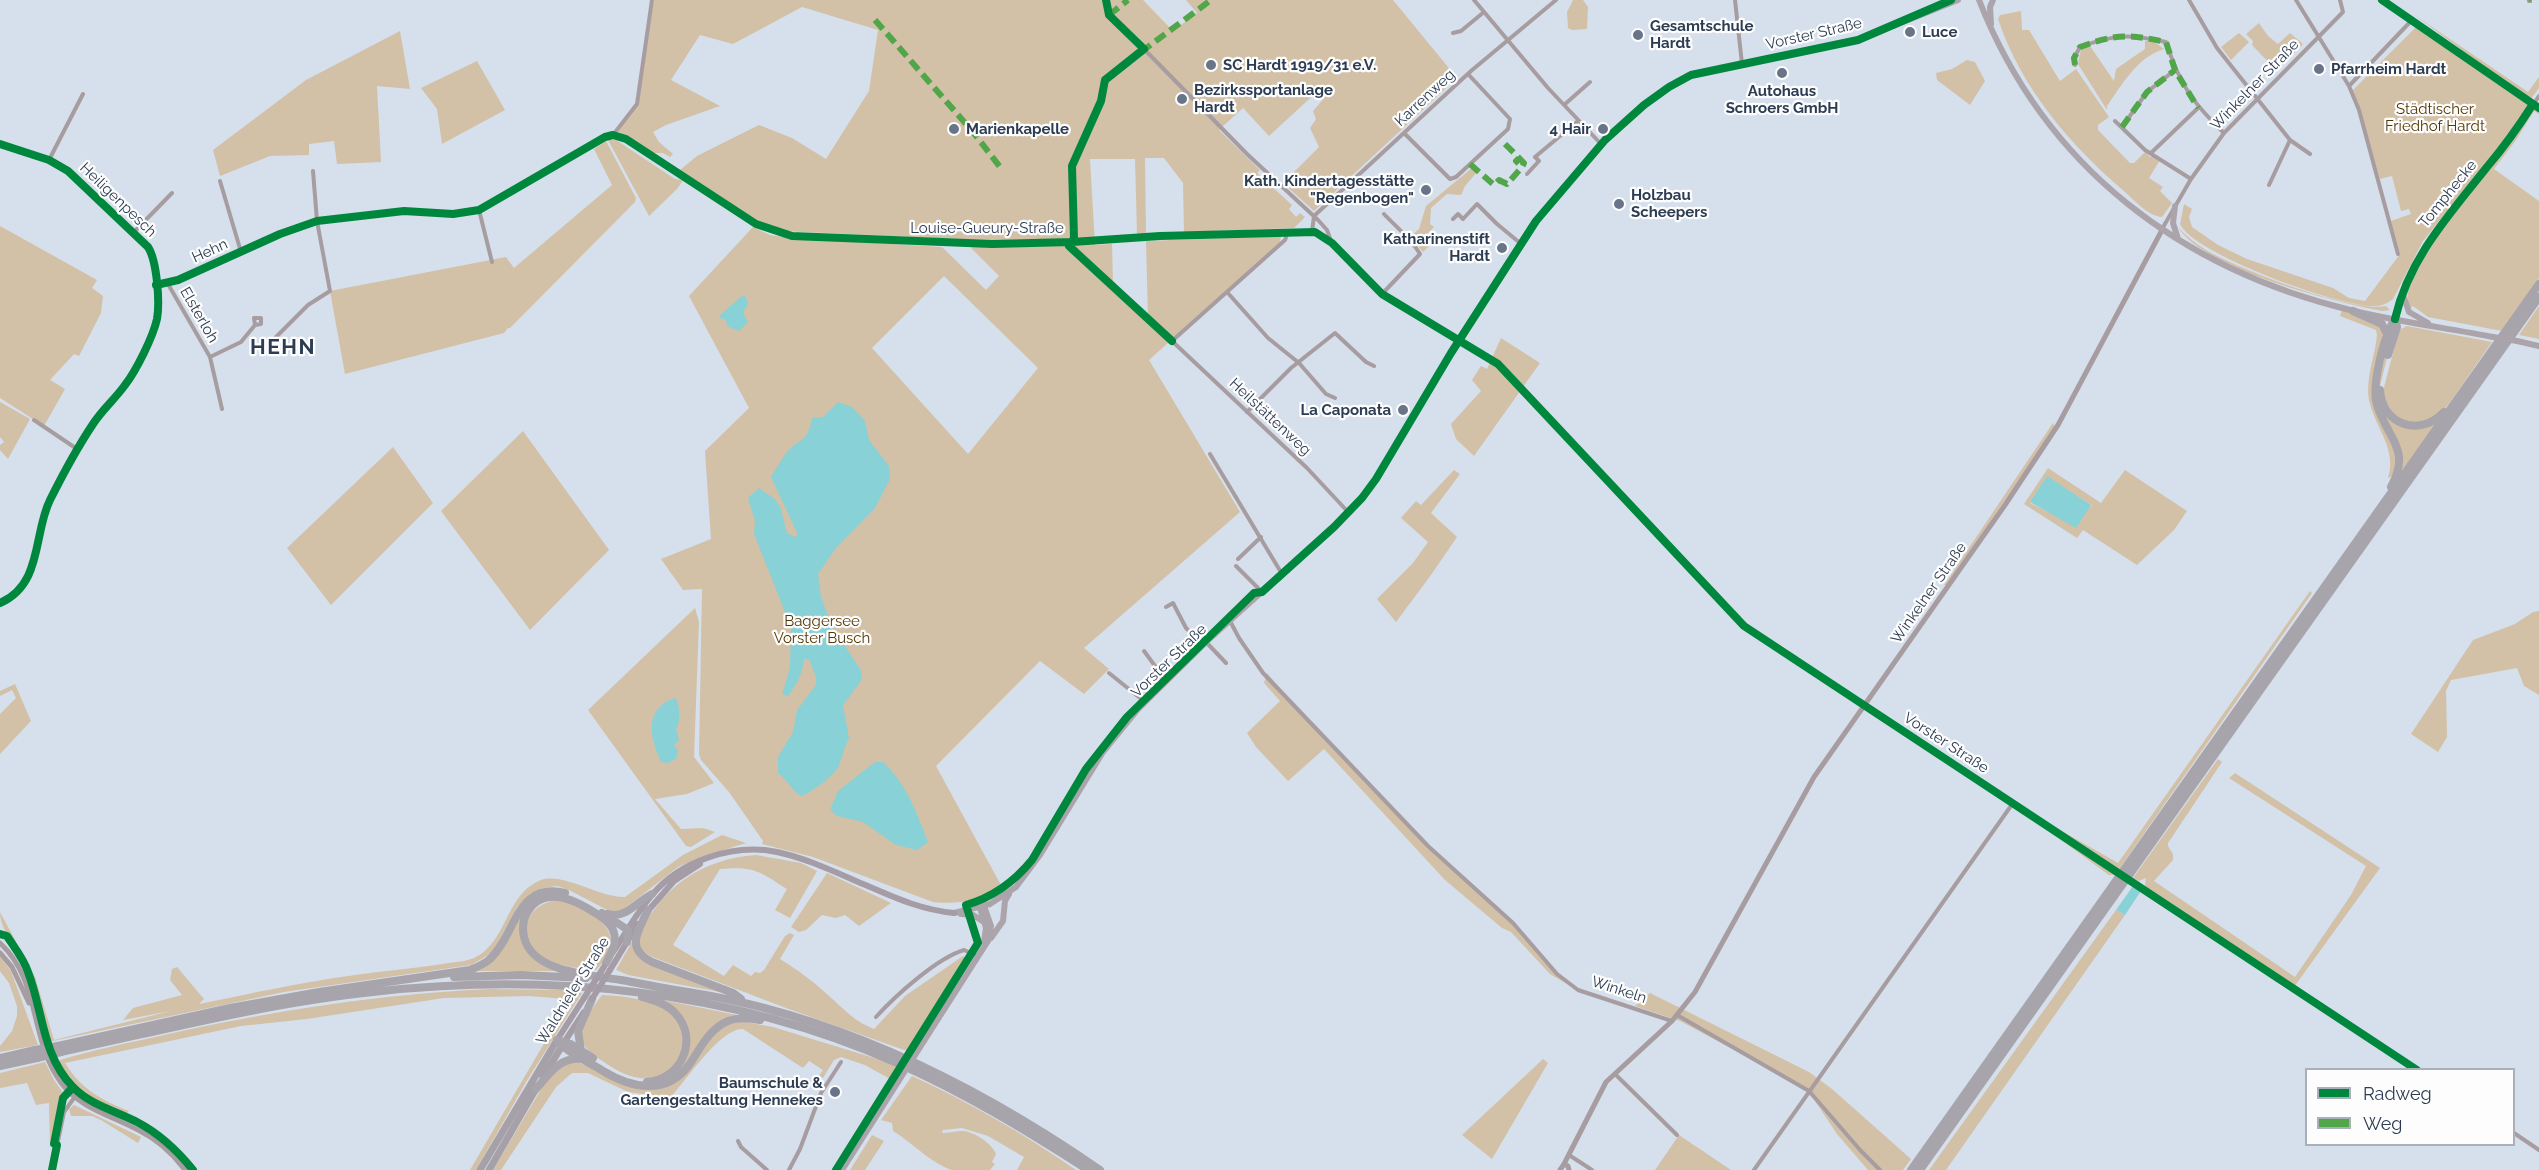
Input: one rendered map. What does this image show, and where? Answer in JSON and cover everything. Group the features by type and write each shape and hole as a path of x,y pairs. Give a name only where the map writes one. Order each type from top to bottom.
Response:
{"highway":[{"path":"1911,1170 2539,284"},
{"path":"1920,1170 2539,299"},
{"path":"2353,310 2379,322 2388,336"},
{"path":"2395,319 2397,327 2383,373 2380,394 2389,416 2401,424 2422,426 2439,417 2481,367"},
{"path":"2362,534 2371,515 2392,485 2399,466 2398,447 2379,409 2375,392 2388,336 2395,319"},
{"path":"59,1049 230,1008 319,992 470,970 484,964 502,944 521,908 528,900 545,892 565,892 602,913 628,930 627,942"},
{"path":"602,913 622,915 652,894"},
{"path":"607,966 613,947 614,934 600,916 574,900 557,896 540,900 528,912 522,927 529,950 539,959 553,966 578,973 745,1002 857,1038 902,1056 972,1090 1053,1138 1100,1170"},
{"path":"648,910 636,938 636,945 643,956 733,993 745,1002"},
{"path":"422,978 521,975 623,980"},
{"path":"0,1058 36,1054 279,1006 370,992 500,983 604,987 713,1005 795,1026 864,1049 942,1084 1023,1128 1088,1170"},
{"path":"562,1043 581,1051 619,1074 638,1081 651,1082 663,1078 681,1062 686,1047 686,1038 683,1024 675,1012 645,997 604,987"},
{"path":"581,1051 578,1031 588,998"},
{"path":"562,1043 585,1059 641,1087 661,1085 682,1073 712,1032 729,1020 748,1018 795,1026"},
{"name":"Waldnieler Straße","path":"489,1170 562,1043"},
{"name":"Waldnieler Straße","path":"480,1170 562,1043"},
{"path":"0,1066 36,1054"},
{"path":"535,1090 560,1064 572,1059 585,1059"}],"main road":[{"name":"Vorster Straße","path":"1010,892 1025,878 1104,751 1145,702 1230,620 1349,513 1376,479 1520,243 1562,188 1601,144 1644,105 1691,75 1858,39 1958,0"},
{"path":"1979,0 2021,84 2050,125 2090,170 2120,198 2162,230 2241,273 2353,310 2539,346"},
{"path":"1991,27 1990,7 1993,0"},
{"path":"2175,206 2173,223 2179,240"},
{"path":"2403,295 2409,312 2436,327"},
{"name":"Waldnieler Straße","path":"588,998 604,987 607,966 652,894 680,870 705,858 746,850 775,851 800,858 912,905 954,913 982,907 1010,892"},
{"name":"Waldnieler Straße","path":"562,1043 588,998 592,984 627,942 660,894 683,874 716,856"},
{"path":"842,1170 1003,921 1006,899 1010,892"},
{"path":"982,907 991,926 988,941"},
{"path":"978,957 986,936 982,907"},
{"path":"954,913 976,916 986,924"}],"street":[{"path":"613,135 636,104 652,0"},
{"path":"1474,0 1578,121 1601,144"},
{"name":"Karrenweg","path":"1312,232 1316,228 1316,218 1404,133 1468,74 1556,0"},
{"path":"1735,0 1742,64"},
{"path":"2189,0 2217,48 2290,140 2310,154"},
{"path":"2296,0 2349,86 2359,110 2397,254"},
{"name":"Winkelner Straße","path":"1677,1015 1704,977 1814,777 2006,505 2058,425 2191,178 2224,134 2343,12 2340,0"},
{"path":"2382,0 2539,108"},
{"path":"1453,33 1461,31 1484,12"},
{"path":"2349,86 2412,20"},
{"path":"2075,64 2074,58 2080,47 2110,36 2146,38 2166,42 2175,70 2198,108 2224,134"},
{"path":"1144,49 1247,154 1316,218 1327,231 1332,243"},
{"path":"2122,127 2147,92 2175,70"},
{"path":"1404,133 1450,178 1456,177 1508,129 1510,119 1468,74"},
{"path":"1564,105 1590,82"},
{"path":"49,160 83,94"},
{"name":"Tomphecke","path":"2395,319 2412,271 2428,240 2487,168 2539,96"},
{"path":"2151,153 2198,108"},
{"path":"1527,174 1539,161 1535,157 1578,121"},
{"path":"2115,121 2151,153 2191,178"},
{"name":"Hehn","path":"156,285 168,284 300,225 317,221 404,211 453,214 479,210 605,137 613,135"},
{"name":"Louise-Gueury-Straße","path":"613,135 626,139 756,224 792,236 992,244 1312,232 1322,235 1332,243 1382,294 1459,340"},
{"path":"2269,185 2290,140"},
{"name":"Heiligenpesch","path":"0,144 49,160 75,178 134,232 152,254 156,285"},
{"path":"273,340 308,305 330,291 317,221 313,171"},
{"name":"Hehn","path":"220,181 241,252"},
{"name":"Heiligenpesch","path":"134,232 172,193"},
{"path":"1453,219 1458,214 1463,219 1477,204 1520,243"},
{"path":"479,210 492,262"},
{"path":"1382,294 1420,254 1403,230 1396,228 1384,214"},
{"path":"1288,232 1285,240 1227,292 1268,338 1299,363 1326,394 1335,398"},
{"name":"Elsterloh","path":"168,284 210,357 222,409"},
{"path":"0,603 17,591 31,569 39,549 47,507 94,423 134,372 157,319 156,285"},
{"name":"Heilstättenweg","path":"1227,292 1172,341 1307,468 1349,513"},
{"name":"Elsterloh","path":"210,357 241,342 255,325"},
{"path":"1247,412 1267,390 1335,333 1366,362 1374,366"},
{"path":"34,420 78,450"},
{"path":"1210,454 1282,574"},
{"path":"1238,559 1261,537"},
{"path":"1236,566 1262,591"},
{"name":"Vorster Straße","path":"1166,607 1173,603 1186,627 1226,663"},
{"name":"Winkeln","path":"1230,620 1239,638 1271,681 1428,846 1513,923 1557,974 1578,990 1672,1021"},
{"name":"Vorster Straße","path":"1144,651 1166,681"},
{"name":"Vorster Straße","path":"1109,673 1145,702"},
{"name":"Vorster Straße","path":"1864,705 2116,870"},
{"path":"1754,1170 2013,803"},
{"path":"2134,882 2414,1068"},
{"path":"0,943 21,968 28,986 31,1008"},
{"path":"876,1017 909,984 953,955 964,950 978,957"},
{"path":"0,953 12,967 31,1008 50,1066 74,1098 150,1137 185,1170"},
{"path":"1562,1167 1600,1091 1614,1073 1677,1015 1809,1091 1861,1152 1880,1170"},
{"path":"789,1170 800,1149 821,1093 841,1062"},
{"path":"1614,1073 1677,1135"},
{"path":"52,1170 64,1112 74,1098"},
{"path":"2515,1134 2539,1150"},
{"path":"738,1141 741,1147 766,1170"},
{"path":"1568,1154 1592,1170"},
{"path":"1562,1167 1568,1166 1569,1170"}],"green space":[{"name":"Baggersee Vorster Busch","path":"654,0 1143,0 1173,31 1197,13 1186,0 1393,0 1457,78 1314,211 1283,183 1319,147 1310,128 1316,119 1313,111 1325,97 1319,90 1269,136 1243,108 1222,127 1219,130 1260,170 1257,173 1292,205 1289,209 1296,217 1300,213 1305,217 1294,228 1184,232 1183,183 1164,158 1145,158 1146,234 1137,234 1135,159 1090,159 1095,245 1112,244 1113,284 1148,317 1146,241 1281,236 1280,242 1149,360 1240,512 1084,648 1109,669 1084,694 1040,661 936,766 1002,887 985,895 961,902 933,902 813,857 762,844 763,841 729,792 701,760 699,754 702,589 683,590 661,559 711,539 705,451 749,408 689,296 753,227 770,235 791,238 942,247 986,290 999,276 971,248 978,240 782,231 758,222 680,170 697,156 759,125 792,138 826,159 869,91 878,30 802,7 733,44 700,35 671,80 720,106 666,125 653,132 659,142 673,154 670,157 663,153 651,153 617,131 637,106","holes":["944,276 1038,368 968,454 872,348"]},
{"path":"1573,0 1583,0 1588,7 1587,29 1568,28 1567,12"},
{"path":"2021,11 2022,30 2029,30 2060,81 2076,69 2109,117 2098,125 2098,130 2130,163 2134,163 2145,152 2150,157 2154,156 2160,160 2149,178 2163,187 2160,191 2172,203 2162,217 2142,207 2085,155 2034,92 2020,69 1998,19 2000,15"},
{"path":"2413,14 2528,92 2539,77 2539,88 2530,100"},
{"path":"2259,23 2268,36 2278,44 2290,33 2303,44 2277,71 2252,45 2253,41 2246,34"},
{"name":"Städtischer Friedhof Hardt","path":"2416,27 2528,103 2529,107 2487,165 2491,167 2533,109 2539,110 2539,114 2534,111 2494,169 2539,201 2539,278 2502,331 2428,317 2413,306 2409,309 2408,293 2412,276 2421,258 2445,222 2481,179 2480,170 2423,241 2393,299 2376,306 2359,305 2334,299 2239,264 2191,236 2180,224 2184,204 2192,209 2189,217 2192,227 2218,245 2247,259 2333,288 2349,298 2365,301 2400,254 2391,221 2411,214 2409,209 2401,211 2392,176 2380,179 2353,90"},
{"path":"400,31 410,89 377,86 381,162 337,164 334,141 309,144 309,155 270,156 220,176 213,150 306,80"},
{"path":"2239,33 2249,42 2231,60 2221,47"},
{"path":"2145,41 2153,41 2164,49 2154,53 2138,65 2118,89 2107,106 2107,110 2078,64 2081,49 2090,46 2114,81 2116,69 2145,49"},
{"path":"1967,60 1975,62 1985,81 1970,105 1937,80 1936,73 1952,69"},
{"path":"477,61 505,110 442,144 437,109 421,88"},
{"path":"608,140 616,140 675,179 683,180 677,189 649,216"},
{"path":"606,141 636,198 635,202 510,328 504,333 345,374 330,291 506,257 514,268 612,185 594,149"},
{"path":"1472,168 1477,172 1465,186 1461,195 1447,194 1431,208 1430,224 1434,227 1423,238 1430,245 1423,252 1410,237 1419,229 1426,206"},
{"path":"0,226 97,280 92,288 103,296 101,313 79,356 74,354 50,380 65,389 44,426 0,398"},
{"path":"2178,227 2206,250 2268,278 2348,303 2386,306 2390,310 2382,311 2333,300 2303,292 2241,270 2214,257 2192,242"},
{"path":"2539,306 2539,339 2519,335 2537,309"},
{"path":"2342,310 2379,324 2385,336 2372,394 2393,441 2397,462 2395,475 2388,478 2390,458 2388,449 2368,396 2376,330 2340,316"},
{"path":"2407,326 2492,342 2449,404 2437,416 2422,423 2402,422 2386,406 2383,391 2399,330"},
{"path":"1501,338 1540,363 1474,456 1456,439 1451,424 1481,391 1472,380 1481,366 1487,369"},
{"path":"2389,340 2391,341 2379,390 2399,424 2438,421 2399,475 2400,468 2381,411 2377,385"},
{"path":"0,402 30,419 8,459 0,450 0,445 4,442 0,437"},
{"path":"2053,423 2055,427 1947,585 1944,585"},
{"path":"523,431 609,550 530,630 441,511"},
{"path":"393,447 433,503 331,605 287,548"},
{"path":"2048,468 2101,503 2125,470 2187,511 2174,530 2137,565 2083,530 2077,538 2024,504","holes":["2047,477 2092,506 2052,514 2030,503"]},
{"path":"1454,470 1460,474 1431,513 1457,537 1396,622 1377,599 1413,563 1428,542 1401,518 1416,501 1421,505"},
{"path":"2310,591 2312,593 2115,875 2109,875 2014,806 2039,822 2041,819 2118,863"},
{"path":"695,608 699,622 694,757 714,783 687,794 655,799 681,829 703,828 715,832 691,847 686,846 588,710"},
{"path":"2539,611 2539,695 2524,686 2517,668 2451,680 2446,691 2447,737 2438,752 2411,734 2473,640 2515,624 2533,612"},
{"path":"1267,673 1324,740 1417,837 1513,925 1556,974 1579,991 1550,974 1511,932 1502,928 1445,880 1324,749 1288,781 1256,747 1247,733 1280,701 1264,683"},
{"path":"15,684 31,721 0,754 0,714 16,698 12,690 0,696 0,691"},
{"path":"2218,759 2222,762 2168,843 2173,860 2154,881 2295,977 2351,895 2366,866 2229,778 2235,773 2380,868 2294,987 2148,890 2145,885 2146,878 2139,881 2133,878"},
{"path":"722,835 746,843 678,867 620,912 611,912 557,886 543,888 533,893 518,906 492,953 471,965 284,992 48,1042 31,973 6,933 0,912 35,977 54,1040 171,1011 123,1020 133,1008 182,995 170,980 172,969 177,967 204,999 199,1004 329,979 474,958 494,941 520,896 541,880 560,879 604,894 625,897 683,855"},
{"path":"756,855 801,863 817,871 790,918 775,910 787,889 756,871 741,868 720,869 673,945 724,976 733,965 751,976 755,972 760,973 764,970 785,936 790,933 794,935 780,959 812,981 855,1019 874,1029 905,996 963,956 966,958 965,963 907,1051 786,1008 650,956 642,950 638,940 646,922 670,891 684,879 718,862"},
{"path":"827,873 891,903 859,926 845,915 836,918 822,915 806,930 799,932 791,927"},
{"path":"559,900 585,909 605,925 610,935 611,945 606,957 596,970 570,967 551,961 535,950 529,941 527,923 531,915 547,903"},
{"path":"528,908 525,947 563,971 475,971 496,951"},
{"path":"2116,910 2125,915 1946,1170 1929,1170"},
{"path":"633,940 639,955 731,994 628,975 616,970"},
{"path":"0,957 11,971 38,1045 0,1052 0,1046 12,1031 17,1016 17,1006 9,983 0,971"},
{"path":"490,989 566,990 582,993 526,1082 476,1170 470,1170 563,1011 566,999 529,996 444,998 307,1019 241,1026 65,1063 92,1093 129,1111 125,1115 77,1088 57,1061 164,1035 285,1011 367,999"},
{"path":"1650,993 1809,1072 1832,1089 1911,1159 1903,1170 1868,1170 1837,1134 1807,1089 1680,1021 1635,1006"},
{"path":"602,995 647,1001 661,1007 675,1018 683,1032 683,1047 678,1061 667,1072 651,1078 632,1077 610,1066 586,1047 580,1038 588,1015"},
{"path":"658,999 742,1016 726,1019 676,1075 642,1083 679,1068 686,1024"},
{"path":"740,1021 773,1027 897,1065 890,1079 865,1065 841,1057 834,1060 823,1078 819,1076 823,1070 809,1061 803,1068 743,1029 734,1031 714,1046 670,1098 628,1092 588,1073 572,1073 556,1087 501,1170 493,1170 543,1086 555,1071 572,1061 631,1087 659,1088 673,1083 713,1037 725,1027"},
{"path":"1543,1059 1548,1063 1492,1159 1462,1135"},
{"path":"45,1062 64,1094 54,1142 50,1146 49,1103 36,1105 27,1083 0,1088 0,1073"},
{"path":"912,1076 996,1119 1076,1170 1017,1170 1024,1157 988,1136 962,1128 943,1130 942,1133 963,1131 977,1136 994,1150 996,1154 992,1162 995,1164 990,1170 952,1170 937,1163 893,1131 892,1123 881,1120"},
{"path":"74,1105 141,1137 138,1143 92,1116 71,1116 69,1109"},
{"path":"872,1135 884,1141 865,1170 850,1170"},
{"path":"1679,1135 1731,1170 1655,1170"}],"water":[{"path":"743,295 748,302 743,313 748,322 739,331 727,326 726,320 719,316"},
{"path":"838,402 852,407 865,421 869,440 889,466 890,479 875,508 836,548 818,574 821,597 832,626 862,672 861,681 843,705 849,738 839,765 818,787 802,796 778,773 778,757 793,732 797,710 816,685 816,677 809,659 804,659 801,674 794,687 788,696 782,694 790,668 791,627 754,534 755,521 748,498 759,488 776,500 781,509 787,533 795,537 798,535 771,477 787,452 806,435 812,418 823,417"},
{"path":"2047,476 2091,505 2076,528 2030,502"},
{"path":"675,697 679,708 679,722 676,729 679,740 674,745 678,751 676,759 668,763 661,762 653,740 652,724 657,710"},
{"path":"875,762 883,762 910,799 928,842 917,850 896,845 863,822 837,816 830,810 838,791"},
{"path":"2133,886 2141,891 2125,915 2116,910"}],"marked path":[{"path":"1109,15 1128,0"},
{"path":"1141,52 1211,0"},
{"path":"875,20 973,132 1000,167"},
{"path":"2075,65 2074,58 2080,47 2103,40 2132,37 2166,42 2175,70 2198,108"},
{"path":"2122,127 2147,92 2175,70"},
{"path":"1505,144 1524,163 1522,167 1516,161 1519,158"},
{"path":"1470,164 1494,185 1499,180 1507,184 1522,167"}],"cycle path":[{"path":"1106,0 1109,15 1144,49 1105,80 1101,101 1072,166 1074,238 1069,246 1172,341"},
{"path":"836,1170 978,943 966,905 994,893 1011,882 1025,868 1086,769 1127,717 1254,593 1262,592 1334,527 1362,498 1536,221 1605,140 1644,105 1691,75 1858,40 1951,0"},
{"path":"2382,0 2539,108"},
{"path":"2395,319 2410,276 2432,238 2533,104"},
{"path":"156,285 178,280 280,234 317,221 404,211 453,214 479,210 605,137 613,135 626,139 756,224 792,236 992,244 1315,232 1332,243 1382,294 1498,364 1744,626 2414,1068"},
{"path":"0,144 49,160 68,171 148,247 156,271 158,303 155,326 139,363 125,385 87,433 50,500 35,557 24,584 14,595 0,603"},
{"path":"0,934 7,936 26,967 49,1047 63,1075 87,1099 137,1122 161,1137 193,1170"},
{"path":"52,1170 57,1145 54,1144 63,1098 73,1087"}],"place":[{"name":"Luce","path":"1910,32"},
{"name":"Gesamtschule Hardt","path":"1638,35"},
{"name":"SC Hardt 1919/31 e.V.","path":"1211,65"},
{"name":"Pfarrheim Hardt","path":"2319,69"},
{"name":"Autohaus Schroers GmbH","path":"1782,73"},
{"name":"Bezirkssportanlage Hardt","path":"1182,99"},
{"name":"Marienkapelle","path":"954,129"},
{"name":"4 Hair","path":"1603,129"},
{"name":"Kath. Kindertagesstätte \"Regenbogen\"","path":"1426,190"},
{"name":"Holzbau Scheepers","path":"1619,204"},
{"name":"Katharinenstift Hardt","path":"1502,248"},
{"name":"La Caponata","path":"1403,410"},
{"name":"Baumschule & Gartengestaltung Hennekes","path":"835,1092"}],"district":[{"name":"HEHN","path":"283,348"}]}
